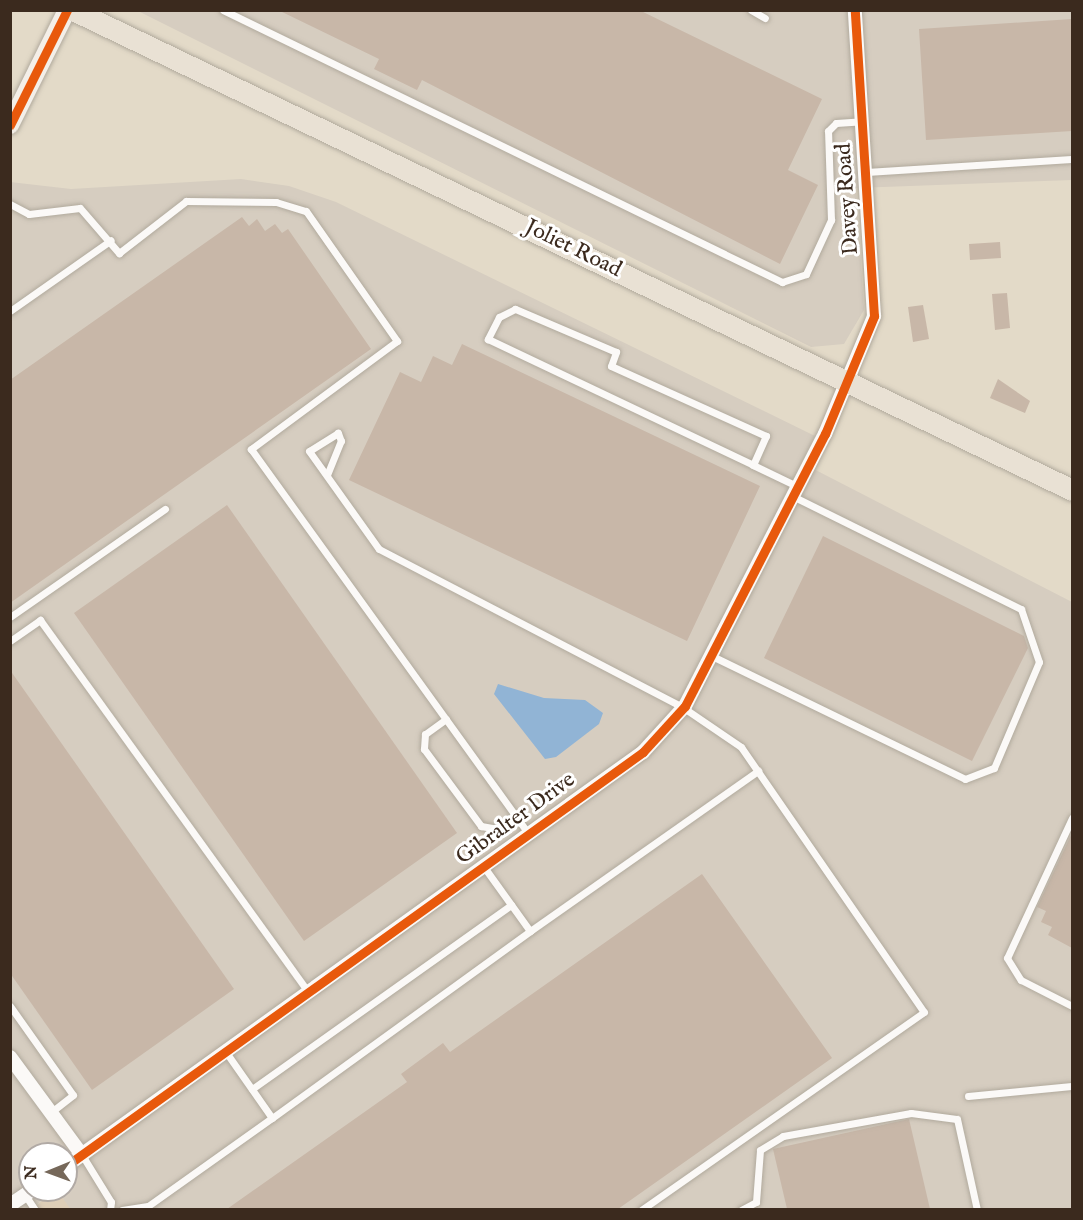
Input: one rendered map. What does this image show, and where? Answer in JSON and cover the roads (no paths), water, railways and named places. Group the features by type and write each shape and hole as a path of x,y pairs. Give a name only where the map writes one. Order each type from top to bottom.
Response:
{"main road":[{"name":"Joliet Road","path":"73,10 1072,490"}],"street":[{"path":"10,125 67,10"},
{"name":"Davey Road","path":"848,381 874,316 855,10"},
{"name":"Gibralter Drive","path":"78,1158 307,990 484,867 643,752 684,708 714,657 848,381"},
{"path":"10,1057 82,1155"}],"lane":[{"path":"223,10 782,282 806,274 831,220 828,131 836,123 862,121"},
{"path":"751,10 765,18"},
{"path":"866,172 1072,159"},
{"path":"10,204 29,214 81,208 111,240 119,253 186,201 276,202 306,211 397,341 251,449 529,834"},
{"path":"10,311 111,240"},
{"path":"714,657 965,778 994,768 1040,662 1021,609 796,492 753,465 488,339 499,317 515,309 616,352 611,366 766,436 753,465"},
{"path":"327,475 341,441 338,433 309,451 379,549 684,708 741,747 924,1011 641,1209"},
{"path":"10,617 165,508"},
{"path":"10,641 40,620 307,990"},
{"path":"446,719 424,734 424,749 487,831 516,816"},
{"path":"122,1209 148,1206 530,931 758,771"},
{"path":"1072,818 1007,951 1015,975 1072,1006"},
{"path":"484,867 530,931"},
{"path":"252,1089 511,905"},
{"path":"10,1006 73,1095 51,1112"},
{"path":"225,1050 272,1118"},
{"path":"968,1096 1072,1086"},
{"path":"741,1209 756,1202 760,1150 783,1136 911,1113 957,1119 977,1209"},
{"path":"82,1155 111,1202 110,1209"}],"water":[{"path":"498,684 544,698 585,700 603,713 599,724 556,757 545,759 494,694"}]}
